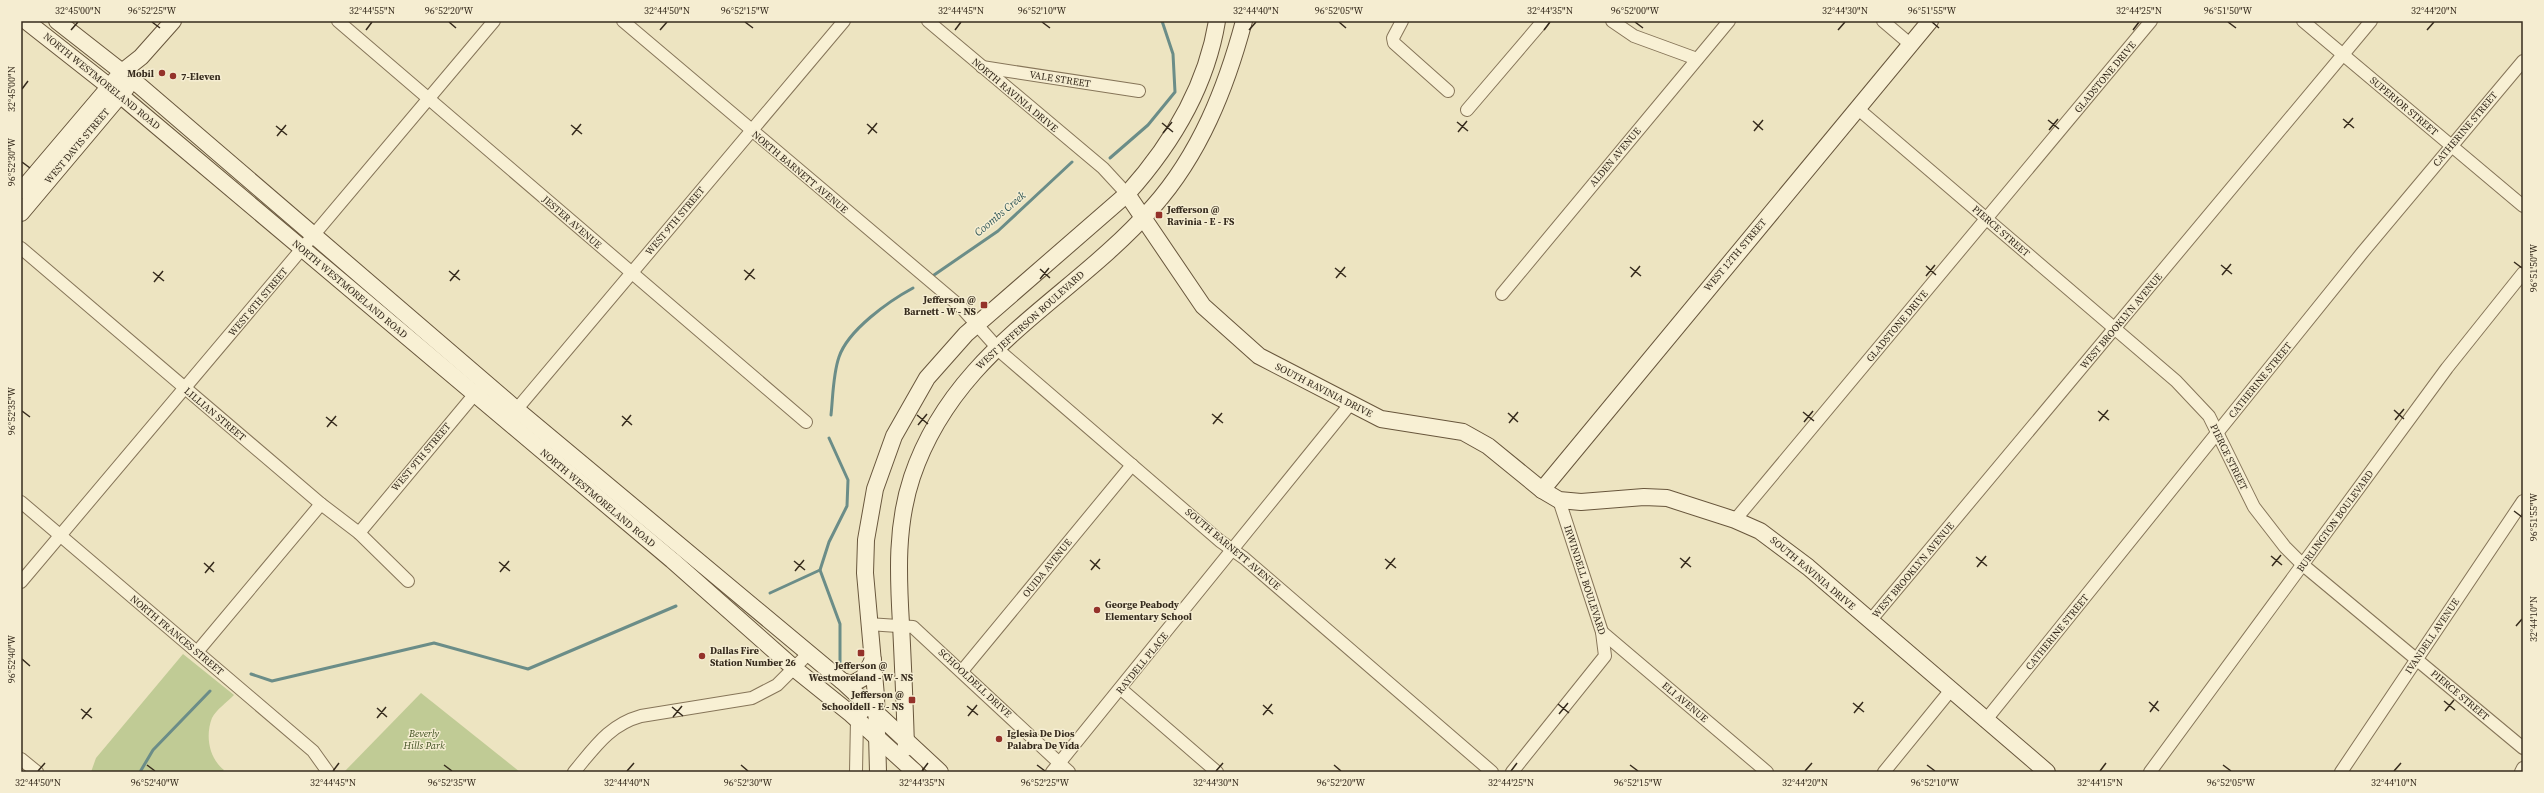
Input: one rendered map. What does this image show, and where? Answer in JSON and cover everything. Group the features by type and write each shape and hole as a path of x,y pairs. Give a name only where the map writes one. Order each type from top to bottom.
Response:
{"main road":[{"name":"NORTH WESTMORELAND ROAD","path":"26,21 46,35 115,91 506,422 676,554"},
{"name":"NORTH WESTMORELAND ROAD","path":"57,21 127,76 315,234 516,409 676,554"},
{"path":"46,35 57,21"},
{"name":"WEST DAVIS STREET","path":"21,213 141,57 173,21"},
{"path":"878,772 876,736 872,710 872,660 865,573 866,540 875,489 884,460 903,418 927,378 977,323 1127,194 1171,140 1186,112 1206,66 1218,21"},
{"name":"WEST JEFFERSON BOULEVARD","path":"910,769 906,742 898,589 900,530 912,478 922,449 951,400 971,373 997,347 1142,218 1180,170 1210,118 1233,60 1244,21"},
{"name":"WEST 12TH STREET","path":"1542,490 1856,108 1930,21"},
{"name":"WEST DAVIS STREET","path":"21,191 115,91"},
{"name":"SOUTH RAVINIA DRIVE","path":"1127,194 1142,218 1211,315 1259,356 1381,419 1396,423 1463,432 1488,446 1542,490 1559,500 1581,502 1644,496 1667,498 1735,520 1772,538 1985,721 2047,772"},
{"path":"676,554 842,681 940,772"},
{"path":"676,554 795,669 857,719 910,769"},
{"path":"842,681 852,684 863,678 872,660"}],"street":[{"name":"JESTER AVENUE","path":"338,21 806,422"},
{"name":"WEST 8TH STREET","path":"21,582 494,21"},
{"name":"NORTH BARNETT AVENUE","path":"622,21 977,323"},
{"name":"WEST 9TH STREET","path":"506,422 844,21"},
{"name":"NORTH RAVINIA DRIVE","path":"928,21 1103,168"},
{"path":"1402,21 1393,38 1394,44 1448,91"},
{"path":"1467,110 1543,21"},
{"path":"1612,21 1634,36 1697,59"},
{"name":"ALDEN AVENUE","path":"1502,294 1729,21"},
{"path":"1883,21 1910,44"},
{"name":"GLADSTONE DRIVE","path":"1735,520 2151,21"},
{"name":"SUPERIOR STREET","path":"2303,21 2523,206"},
{"name":"WEST BROOKLYN AVENUE","path":"1870,621 2371,21"},
{"name":"CATHERINE STREET","path":"1985,721 2451,146 2523,61"},
{"name":"VALE STREET","path":"982,66 1139,91"},
{"name":"PIERCE STREET","path":"1856,108 1987,218 2196,400 2218,432 2254,507 2267,525 2303,565 2523,748"},
{"name":"SOUTH RAVINIA DRIVE","path":"1103,168 1127,194"},
{"name":"LILLIAN STREET","path":"21,248 321,504 359,533 408,581"},
{"name":"BURLINGTON BOULEVARD","path":"2150,772 2447,368 2523,273"},
{"name":"SOUTH BARNETT AVENUE","path":"977,323 997,347 1132,465 1492,772"},
{"name":"WEST 9TH STREET","path":"359,533 485,382"},
{"name":"RAYDELL PLACE","path":"1056,767 1121,689 1351,403"},
{"name":"OUIDA AVENUE","path":"962,671 1132,465"},
{"name":"IRWINDELL BOULEVARD","path":"1512,772 1601,663 1606,650 1602,632 1559,500"},
{"name":"IVANDELL AVENUE","path":"2341,772 2523,501"},
{"name":"NORTH FRANCES STREET","path":"21,502 313,751 328,772"},
{"path":"197,652 321,504"},
{"name":"SCHOOLDELL DRIVE","path":"868,624 901,624 913,627 962,671 1056,767 1069,772"},
{"name":"ELI AVENUE","path":"1602,632 1768,772"},
{"path":"574,772 604,737 626,720 641,716 748,699 777,685 795,669 808,654"},
{"path":"1121,689 1217,772"},
{"path":"1884,772 1950,691"},
{"path":"856,772 857,719 872,710"},
{"path":"21,759 37,772"},
{"path":"2521,772 2523,768"}],"green space":[{"path":"183,654 234,695 214,715 209,732 212,753 219,765 224,770 222,772 91,772 96,758"},
{"name":"Beverly Hills Park","path":"421,693 510,764 520,772 344,772"}],"waterway":[{"name":"Coombs Creek","path":"1110,158 1148,125 1175,92 1173,54 1162,21"},
{"name":"Coombs Creek","path":"934,275 998,231 1072,162"},
{"name":"Coombs Creek","path":"831,415 836,371 839,357 844,347 851,337 870,317 881,308 913,288"},
{"name":"Coombs Creek","path":"829,438 848,480 847,506 829,542 820,570 840,624 840,667"},
{"path":"770,593 820,570"},
{"path":"251,674 272,681 434,643 528,669 676,606"},
{"path":"140,772 153,750 210,691"}],"place":[{"name":"Mobil","path":"162,73"},
{"name":"7-Eleven","path":"173,76"},
{"name":"Jefferson @ Ravinia - E - FS","path":"1159,215"},
{"name":"Jefferson @ Barnett - W - NS","path":"984,305"},
{"name":"George Peabody Elementary School","path":"1097,610"},
{"name":"Jefferson @ Westmoreland - W - NS","path":"861,653"},
{"name":"Dallas Fire Station Number 26","path":"702,656"},
{"name":"Jefferson @ Schooldell - E - NS","path":"912,700"},
{"name":"Iglesia De Dios Palabra De Vida","path":"999,739"}]}
